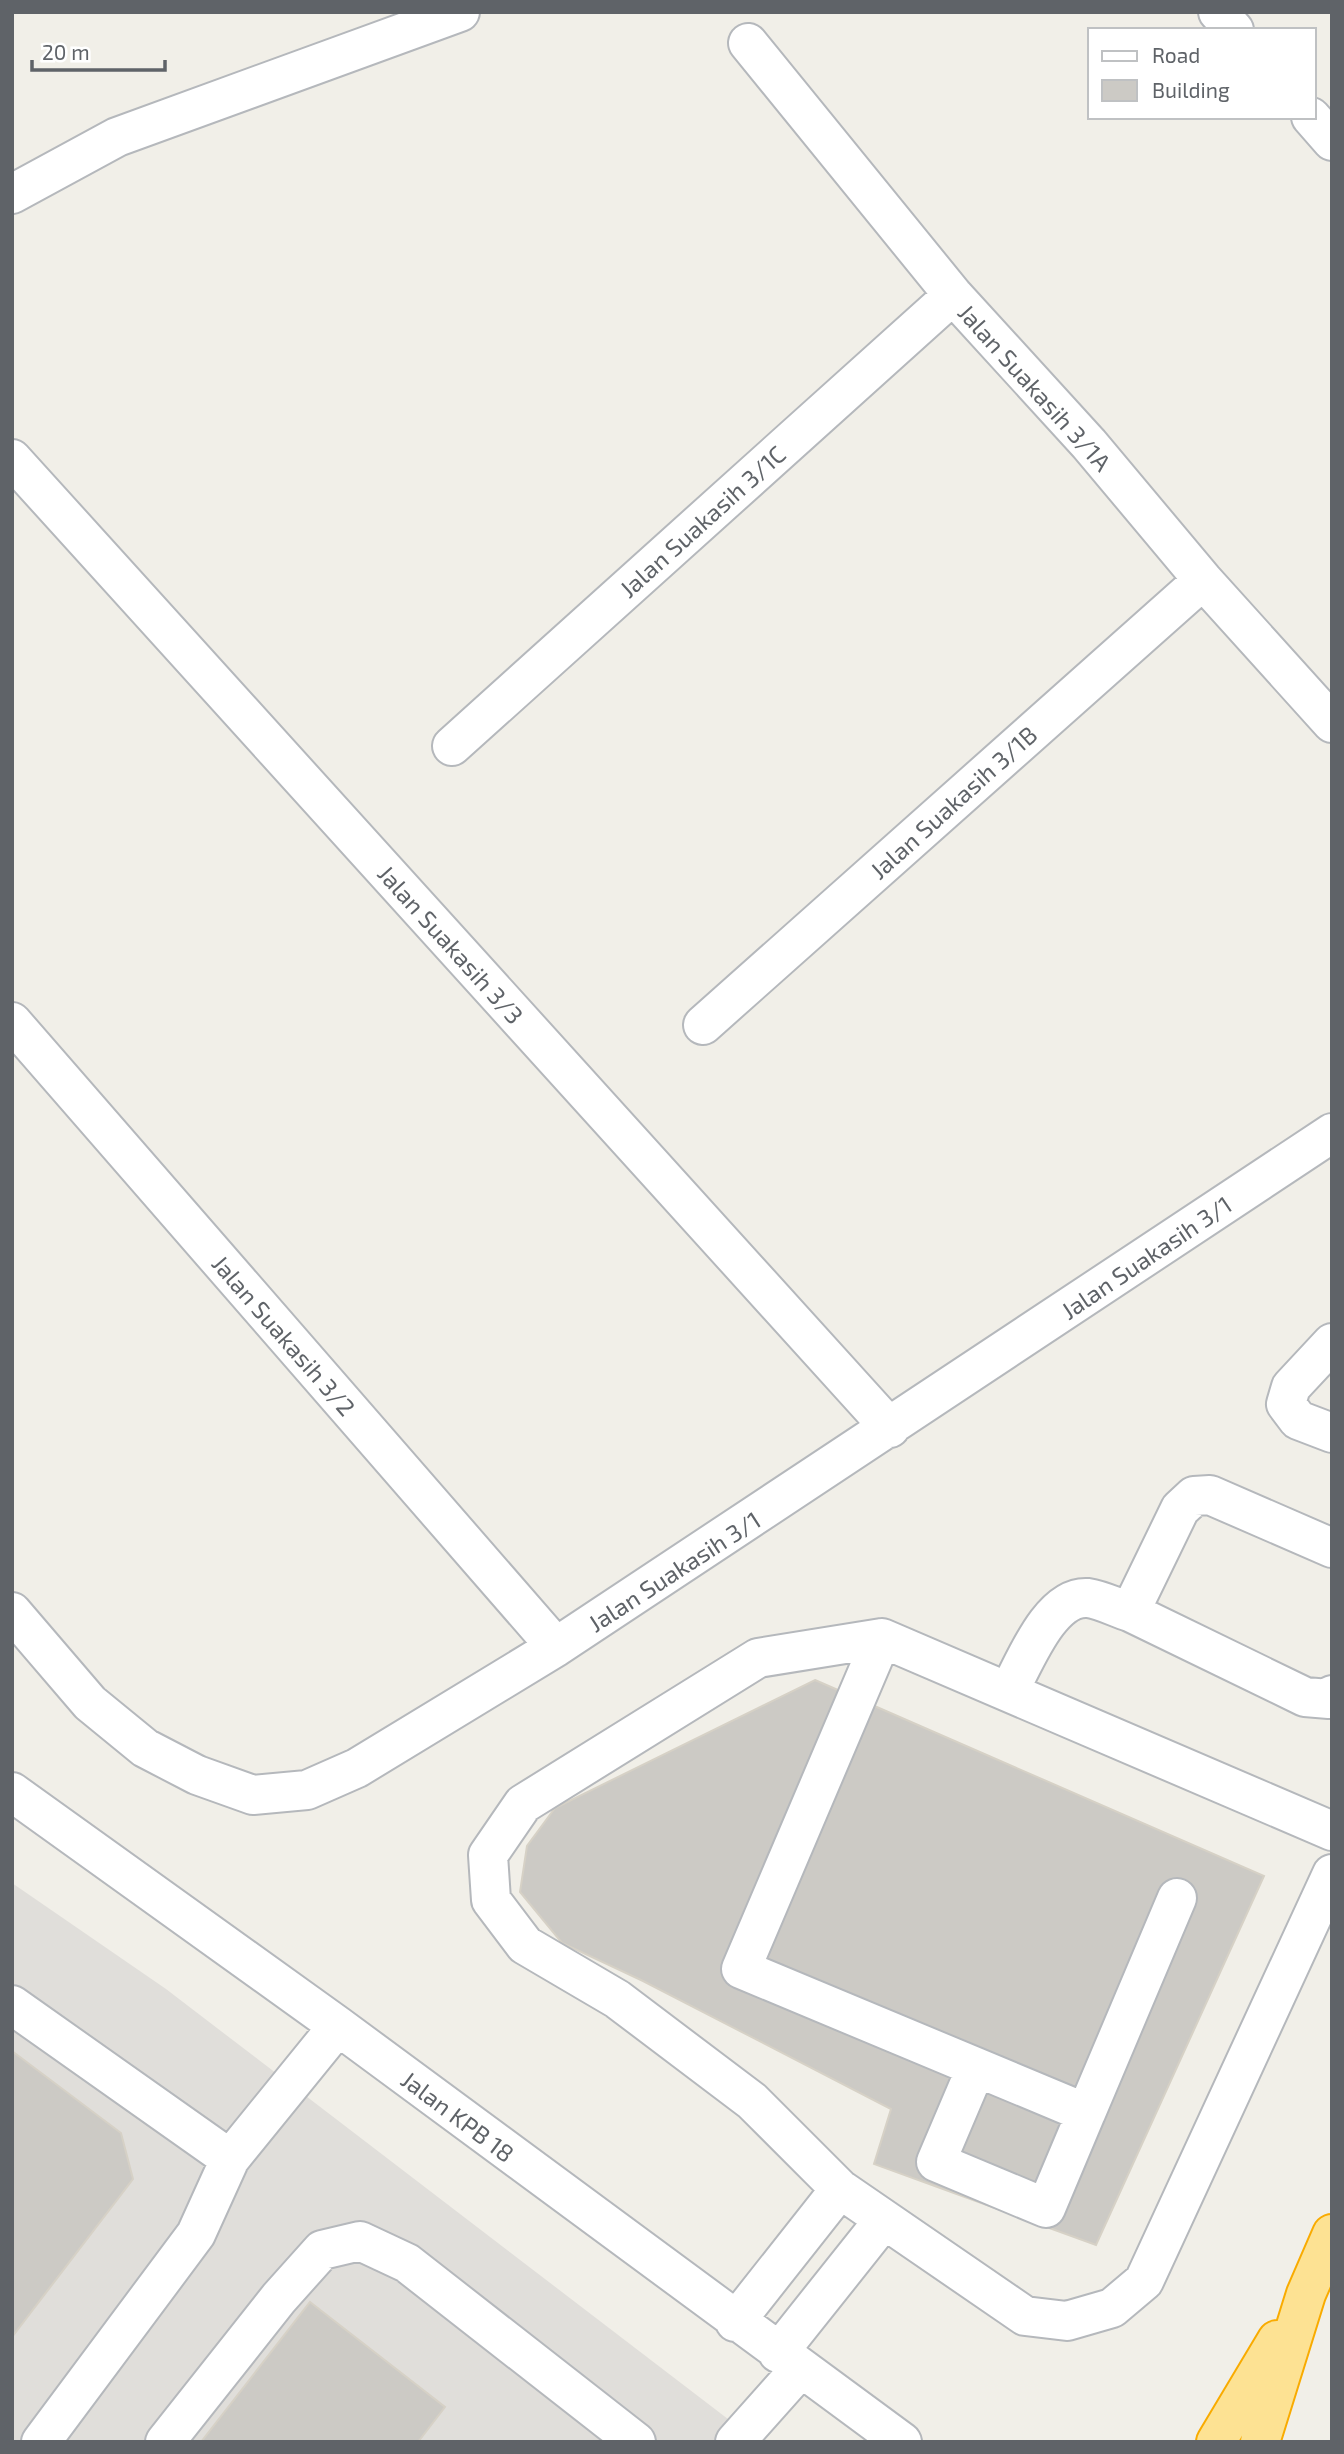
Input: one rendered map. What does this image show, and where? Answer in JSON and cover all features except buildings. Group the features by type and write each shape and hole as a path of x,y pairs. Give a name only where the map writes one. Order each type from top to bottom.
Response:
{"highway":[{"path":"1260,2442 1306,2294 1332,2234"},
{"path":"1213,2437 1306,2294"}],"street":[{"path":"12,194 117,137 460,12"},
{"path":"1219,12 1232,28"},
{"name":"Jalan Suakasih 3/1A","path":"748,43 953,295 1089,444 1203,580 1332,723"},
{"path":"1313,119 1332,141"},
{"name":"Jalan Suakasih 3/1C","path":"452,746 953,295"},
{"name":"Jalan Suakasih 3/3","path":"12,459 890,1428"},
{"name":"Jalan Suakasih 3/1B","path":"703,1025 1203,580"},
{"name":"Jalan Suakasih 3/2","path":"12,1022 556,1647"},
{"name":"Jalan Suakasih 3/1","path":"12,1612 90,1703 145,1748 197,1775 253,1795 307,1790 357,1768 556,1647 1332,1133"},
{"path":"1332,1343 1292,1387 1286,1404 1298,1420 1332,1433"},
{"path":"1130,1612 1180,1509 1194,1496 1210,1495 1332,1548"},
{"path":"1009,1690 1046,1624 1066,1602 1087,1598 1130,1612 1305,1697 1328,1699 1332,1695"},
{"path":"883,1639 740,1969 1086,2113"},
{"path":"1332,1831 1009,1690 883,1639 758,1658 523,1804 488,1855 491,1900 525,1945 617,1998 752,2101 840,2189 883,2221 1025,2316 1067,2321 1112,2308 1144,2281 1332,1874"},
{"name":"Jalan KPB 18","path":"12,1792 338,2026 735,2322 902,2442"},
{"path":"976,2068 936,2162 1046,2208 1177,1898"},
{"path":"12,2005 230,2159"},
{"path":"41,2442 196,2234 230,2159 338,2026"},
{"path":"735,2322 840,2189"},
{"path":"735,2442 883,2221"},
{"path":"165,2442 279,2298 322,2250 360,2241 407,2263 636,2442"}],"shaded area":[{"path":"12,1883 166,1989 758,2442 12,2442"}]}
